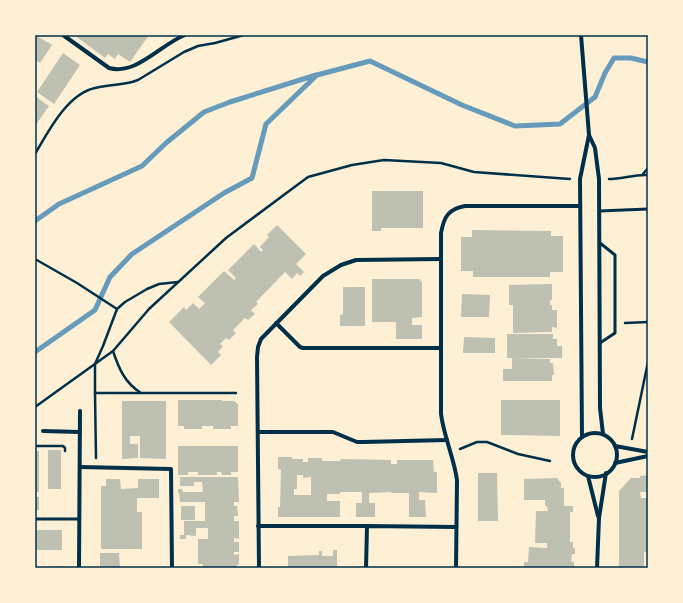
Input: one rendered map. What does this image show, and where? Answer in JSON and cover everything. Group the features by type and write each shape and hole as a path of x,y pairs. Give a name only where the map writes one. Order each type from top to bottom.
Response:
{"street":[{"path":"63,35 109,68 116,70 134,66 176,38 185,35"},
{"path":"581,35 589,135 580,179 582,437"},
{"path":"589,135 595,148 597,160 600,211 600,420 603,434"},
{"path":"456,568 456,469 442,424 441,414 441,259 443,221 448,214 458,207 466,206 580,206"},
{"path":"259,568 258,347 261,339 323,276 341,265 356,260 441,259"},
{"path":"276,323 300,347 303,348 441,348"},
{"path":"79,568 80,411"},
{"path":"43,431 80,432"},
{"path":"258,432 333,432 357,442 447,440"},
{"path":"594,433 603,434 609,438 615,446 615,463 610,470 602,476 588,476 579,470 575,464 573,455 574,446 582,437 594,433"},
{"path":"615,446 648,452"},
{"path":"615,463 648,456"},
{"path":"80,467 171,469 172,568"},
{"path":"597,568 598,518 606,473"},
{"path":"588,476 598,518"},
{"path":"258,526 456,527"},
{"path":"366,568 367,526"}],"lane":[{"path":"600,211 648,209"},
{"path":"600,243 615,255 614,333 600,343"},
{"path":"35,519 79,519"}],"path":[{"path":"35,154 58,114 75,99 93,88 126,84 138,80 184,52 198,46 244,35"},
{"path":"126,79 126,84"},
{"path":"35,407 113,351 149,309 226,238 308,177 352,165 384,160 441,163 474,172 575,179"},
{"path":"643,174 648,168"},
{"path":"607,178 620,178 643,174 648,175"},
{"path":"35,259 77,283 117,309"},
{"path":"96,458 95,364 104,346 117,309 125,302 147,289 159,284 179,282"},
{"path":"622,323 648,322"},
{"path":"113,351 118,367 124,378 133,388 141,393"},
{"path":"632,439 648,362"},
{"path":"95,392 236,394"},
{"path":"450,453 477,442 487,442 518,454 550,461"},
{"path":"35,446 63,446 65,451"}],"building":[{"path":"35,35 52,45 40,63 35,60"},
{"path":"74,35 149,35 130,62 118,54 115,59 108,54 105,58"},
{"path":"63,53 80,65 54,104 37,92"},
{"path":"35,96 49,106 35,126"},
{"path":"372,191 423,191 423,228 381,228 381,231 372,231"},
{"path":"277,225 306,254 296,264 304,272 300,276 297,273 292,279 285,272 256,302 258,304 251,310 255,314 248,320 245,318 233,330 236,333 229,340 226,338 220,344 223,346 218,352 221,355 211,365 169,322 184,307 186,310 193,303 199,309 205,303 198,297 224,271 234,280 236,278 228,270 254,244 261,252 263,250 260,247 269,237 267,235"},
{"path":"472,230 551,231 551,236 563,236 563,272 550,272 550,277 473,277 473,271 461,271 461,237 472,237"},
{"path":"372,279 419,279 422,282 422,317 412,318 412,325 422,325 422,339 396,339 396,322 372,322"},
{"path":"552,284 552,300 550,300 550,305 552,305 552,310 557,310 557,328 552,327 552,332 513,333 513,305 509,305 509,285"},
{"path":"343,287 365,287 365,326 340,326 340,315 343,314"},
{"path":"462,294 490,295 489,317 461,317"},
{"path":"507,334 553,334 553,339 557,339 557,346 562,346 562,358 507,358"},
{"path":"464,337 495,338 495,353 463,353"},
{"path":"512,358 550,359 550,363 553,363 554,375 552,375 552,381 503,381 503,369 512,369"},
{"path":"178,400 234,401 238,404 238,426 231,426 231,429 213,429 213,426 202,426 202,429 184,429 184,426 178,426"},
{"path":"501,400 560,400 560,436 501,435"},
{"path":"122,401 166,401 166,459 140,458 140,436 130,436 130,444 138,444 138,458 122,459"},
{"path":"178,446 238,446 238,472 231,472 231,475 222,475 221,472 217,472 217,475 198,475 198,472 188,472 188,475 178,475"},
{"path":"48,450 61,450 61,489 48,489"},
{"path":"35,451 39,451 39,492 35,492"},
{"path":"278,457 303,459 303,462 308,462 308,458 322,458 322,461 340,461 341,459 391,460 391,464 397,464 397,460 433,460 434,472 437,472 437,493 419,492 419,500 425,500 426,517 409,517 409,493 391,492 369,493 369,503 375,503 375,517 356,517 356,503 362,503 362,492 340,492 340,494 327,494 327,501 340,501 340,517 278,517 278,507 280,507 281,470 278,469","holes":["297,475 303,475 303,478 311,477 311,495 294,495 294,489 297,489"]},
{"path":"478,473 497,473 498,521 478,521"},
{"path":"648,475 648,492 640,492 641,498 647,498 648,552 644,552 644,568 619,568 619,491 631,478 640,478 640,476"},
{"path":"180,477 238,477 239,502 234,502 234,506 237,506 238,516 234,516 234,521 239,521 239,539 234,538 234,542 239,542 239,552 234,552 234,555 239,554 239,564 237,565 237,568 203,568 203,564 198,564 198,539 208,539 208,528 196,528 196,536 186,535 186,539 180,539 180,535 184,535 184,521 205,521 205,502 180,502 178,489 182,489 183,492 203,492 202,482 194,482 194,486 180,486"},
{"path":"557,478 561,483 561,488 564,488 564,506 573,506 573,512 570,512 570,542 573,542 573,548 575,548 575,554 572,554 571,561 574,562 574,568 524,568 524,562 528,562 529,547 547,548 547,543 535,543 536,511 548,511 547,506 545,506 545,500 524,500 524,479"},
{"path":"106,479 120,479 121,489 138,488 138,479 159,479 159,498 137,498 137,512 142,512 142,549 101,549 101,486 106,486"},
{"path":"35,497 39,497 39,510 35,510"},
{"path":"181,506 195,506 195,520 181,520"},
{"path":"35,530 62,530 62,550 35,550"},
{"path":"333,550 337,550 337,568 286,568 286,566 288,566 288,556 319,555 319,551 322,551 322,556 333,556"},
{"path":"100,553 119,553 120,568 100,568"},
{"path":"63,566 63,568 35,568 35,567"}],"waterway":[{"path":"35,352 95,310 110,277 132,254 224,193 252,178 266,124 317,75 370,61 462,105 515,126 560,124 595,97 605,73 614,58 631,58 648,62"},
{"path":"35,221 59,204 142,166 166,143 204,112 230,102 316,75"}]}
